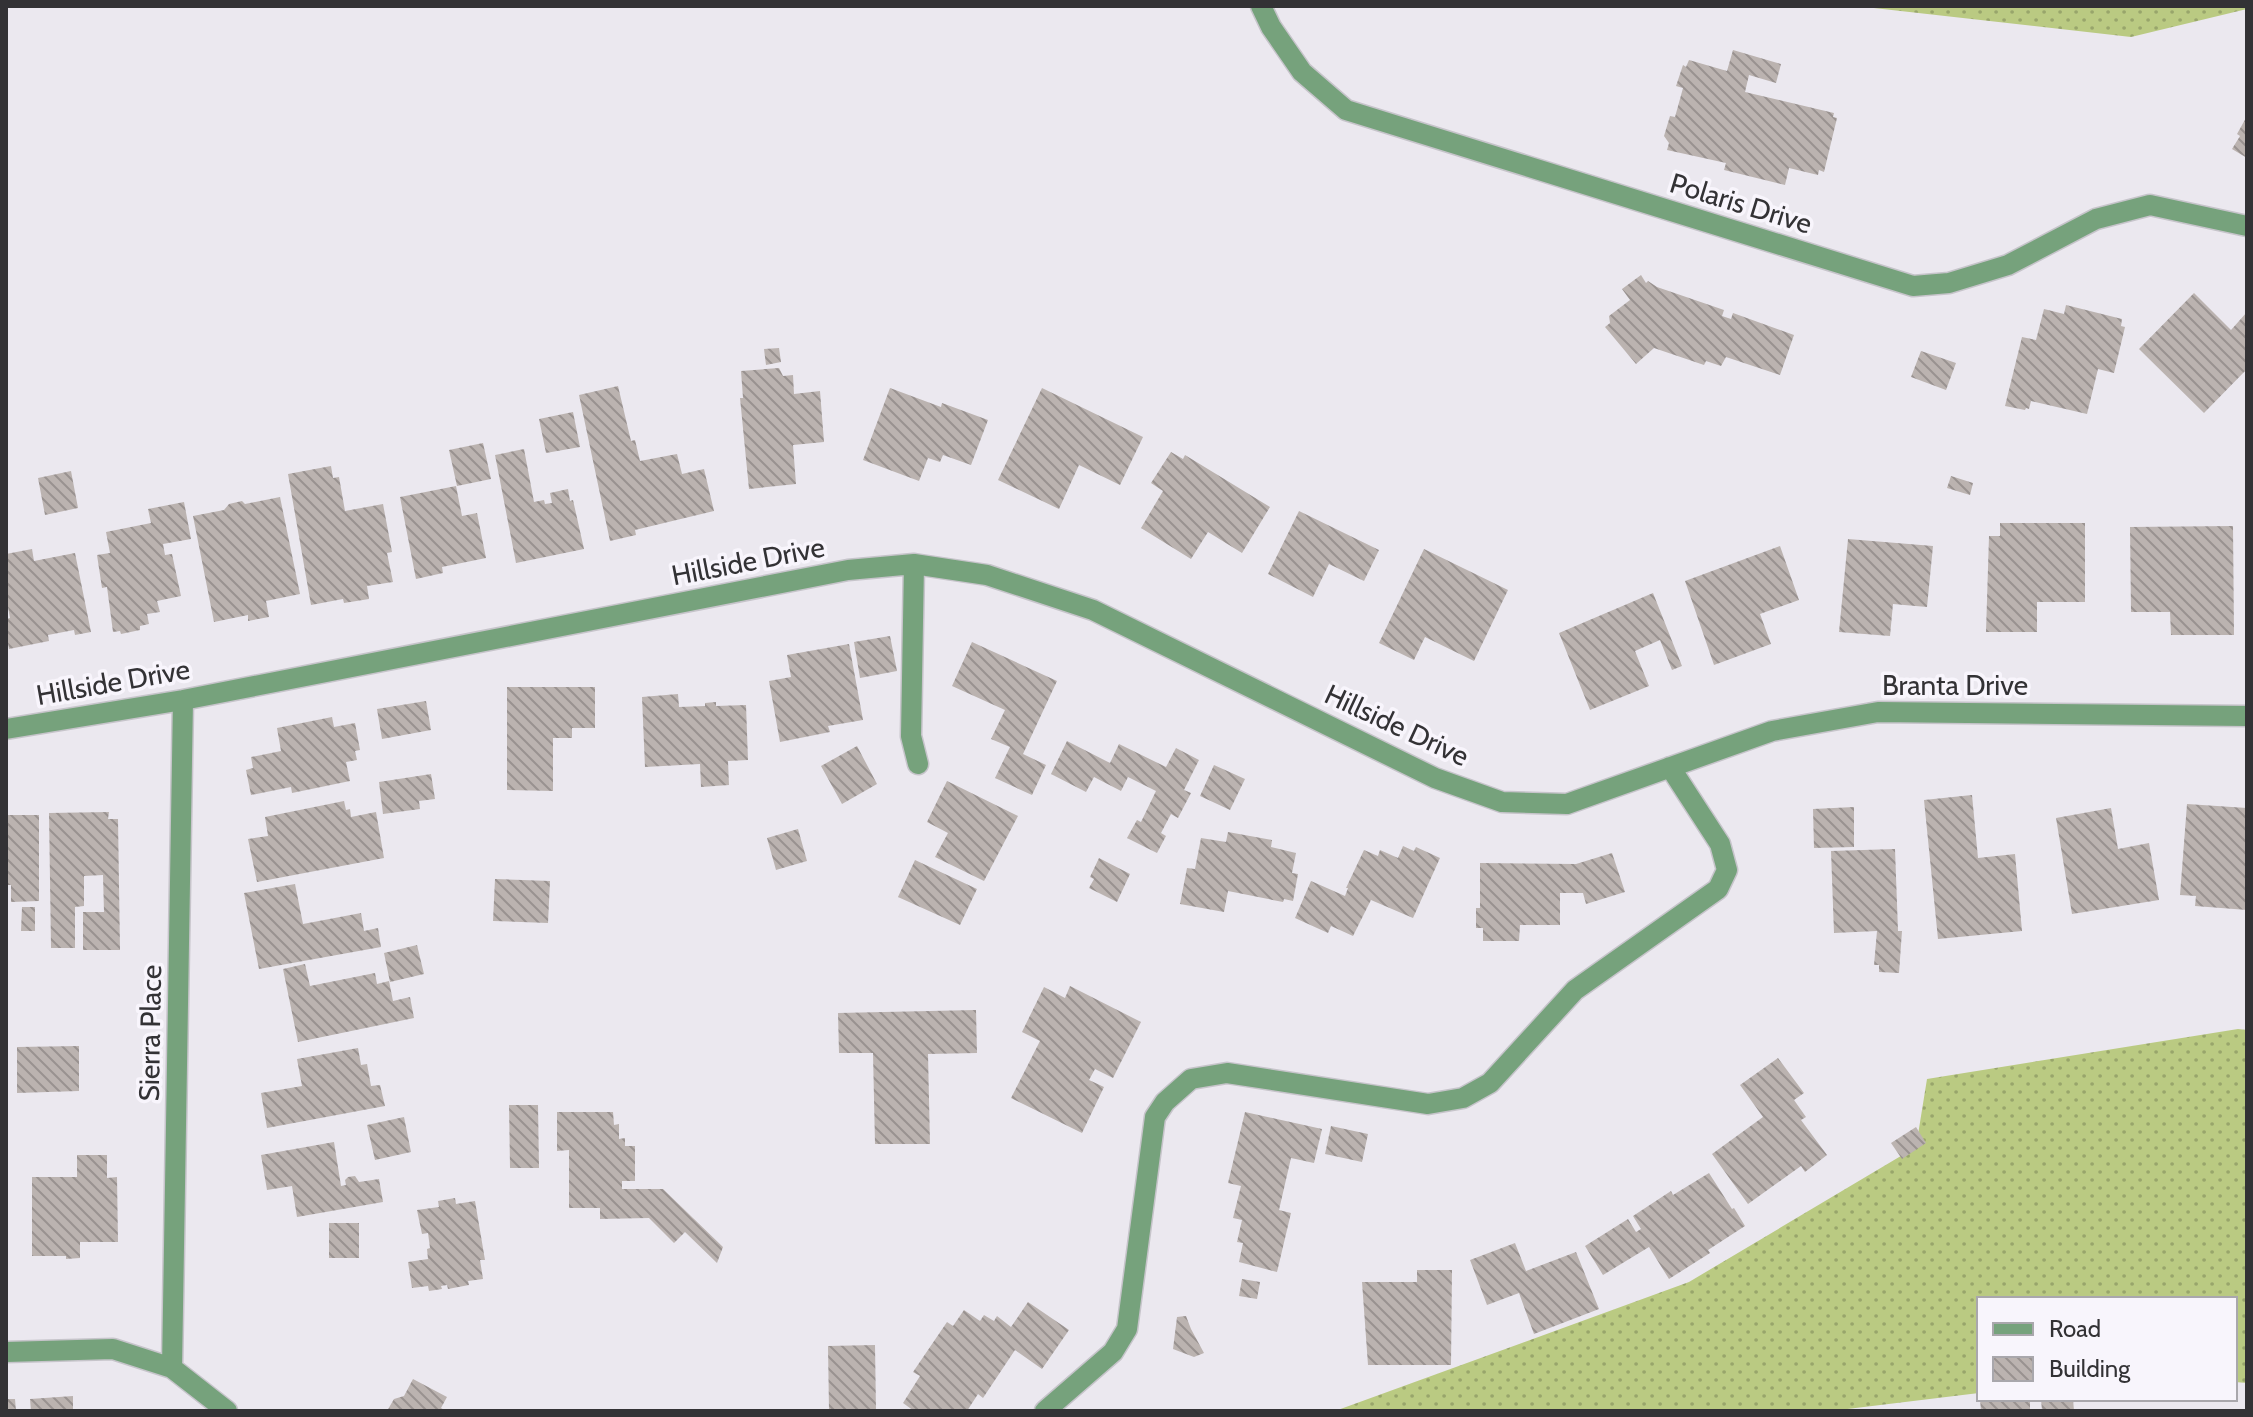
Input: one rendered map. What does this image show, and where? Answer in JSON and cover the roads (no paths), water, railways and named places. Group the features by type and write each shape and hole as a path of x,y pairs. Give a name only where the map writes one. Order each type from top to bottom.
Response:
{"street":[{"name":"Polaris Drive","path":"1261,6 1271,27 1302,72 1346,110 1913,286 1949,283 2008,265 2096,219 2150,205 2247,226"},
{"name":"Hillside Drive","path":"6,729 183,700 848,570 914,564 987,575 1093,610 1435,778 1502,802 1567,804 1670,767"},
{"path":"914,564 911,736 918,764"},
{"name":"Sierra Place","path":"172,1368 183,700"},
{"name":"Branta Drive","path":"1670,767 1772,731 1878,712 2247,716"},
{"path":"1045,1411 1113,1352 1127,1329 1155,1117 1165,1102 1191,1079 1227,1073 1428,1104 1463,1098 1490,1083 1575,990 1718,889 1727,870 1720,844 1670,767"},
{"path":"6,1352 113,1349 172,1368 227,1411"}]}
